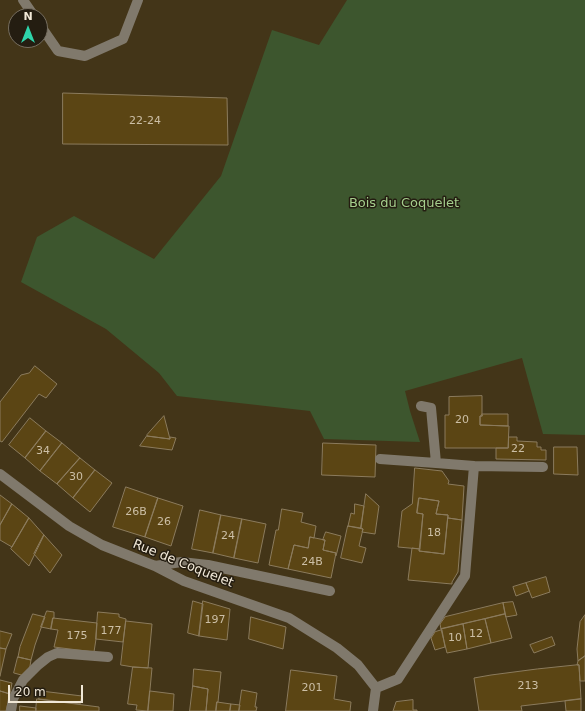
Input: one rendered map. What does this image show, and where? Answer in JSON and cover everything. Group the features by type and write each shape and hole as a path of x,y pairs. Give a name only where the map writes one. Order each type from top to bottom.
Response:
{"street":[{"path":"48,37 58,51 85,56 123,38 138,0"},
{"path":"422,406 431,408 436,462"},
{"path":"380,459 474,466 543,467"},
{"path":"373,711 376,688 398,679 465,576 474,466"},
{"name":"Rue de Coquelet","path":"0,474 69,526 95,542 155,566 184,581 290,618 337,648 358,665 376,688"},
{"path":"155,566 181,562 208,565 330,591"},
{"path":"11,711 13,699 23,680 48,657 57,653 108,657"}],"green space":[{"name":"Bois du Coquelet","path":"347,0 585,0 585,435 543,434 522,358 405,391 420,442 324,439 310,411 177,396 159,373 106,329 21,282 37,237 74,216 154,259 221,176 272,30 319,45"}],"building":[{"path":"63,93 227,98 228,145 63,144"},
{"path":"35,366 57,384 46,398 39,394 2,442 0,441 0,402 21,375 29,373"},
{"path":"482,396 482,416 480,416 480,425 509,426 508,448 445,448 445,415 449,415 449,397"},
{"path":"482,414 508,414 508,426 480,425 480,416 482,416"},
{"path":"164,416 170,439 147,436 147,435"},
{"path":"30,418 46,431 25,458 9,445"},
{"path":"46,431 62,443 40,471 25,458"},
{"path":"147,436 170,439 170,437 176,438 172,450 140,446"},
{"path":"509,437 517,437 517,441 537,442 537,447 541,447 541,450 546,450 546,460 496,459 496,448 508,448"},
{"path":"62,443 80,458 57,484 40,471"},
{"path":"323,443 376,445 375,477 322,475"},
{"path":"554,447 577,447 578,475 554,474"},
{"path":"80,458 95,470 73,498 57,484"},
{"path":"415,468 442,471 449,481 448,484 464,486 462,520 448,518 448,515 436,514 439,501 419,498 417,513 423,514 420,549 398,547 402,511 412,504"},
{"path":"95,470 112,483 90,512 73,498"},
{"path":"126,487 158,498 145,537 113,527"},
{"path":"366,494 379,506 375,534 362,532 363,529 361,528"},
{"path":"0,495 12,504 0,525"},
{"path":"158,498 183,506 171,546 145,537"},
{"path":"419,498 439,501 436,514 448,515 444,554 419,551 423,514 417,513"},
{"path":"12,504 29,518 12,547 0,540 0,525"},
{"path":"355,504 364,506 361,528 348,526 351,513 354,514"},
{"path":"282,509 303,513 301,522 316,526 314,538 310,537 308,548 294,545 288,569 269,565"},
{"path":"200,510 221,515 213,553 192,549"},
{"path":"221,515 242,519 234,558 213,553"},
{"path":"29,518 44,535 29,566 11,549"},
{"path":"448,518 462,520 458,572 452,584 408,580 412,548 420,549 419,551 444,554"},
{"path":"242,519 266,524 258,563 234,558"},
{"path":"348,526 363,529 359,546 366,548 362,563 341,558"},
{"path":"326,532 341,536 336,556 336,553 323,550 325,540 323,540"},
{"path":"44,535 62,555 50,573 34,554"},
{"path":"310,537 325,540 323,550 336,553 331,578 288,569 294,545 308,548"},
{"path":"546,577 550,592 532,598 526,583"},
{"path":"526,583 529,591 516,596 513,587"},
{"path":"193,601 203,604 199,636 188,633"},
{"path":"203,601 230,609 227,640 199,636"},
{"path":"513,602 517,615 506,617 503,603"},
{"path":"503,603 505,614 441,629 440,624 445,617"},
{"path":"47,611 54,612 51,629 41,627"},
{"path":"98,612 119,614 119,617 126,619 123,642 96,639"},
{"path":"33,614 45,617 31,660 18,657 20,647"},
{"path":"505,614 512,638 491,643 485,619"},
{"path":"585,615 585,656 578,661 577,649 580,622"},
{"path":"251,617 286,627 283,649 249,639"},
{"path":"53,618 97,623 94,652 54,647 58,630 51,629"},
{"path":"485,619 491,643 467,649 463,624"},
{"path":"126,621 152,624 148,668 121,665"},
{"path":"463,624 467,649 447,653 441,629"},
{"path":"442,630 445,647 435,650 431,638 435,632"},
{"path":"0,631 12,634 6,649 0,648"},
{"path":"552,637 555,645 534,653 530,645"},
{"path":"0,648 6,649 0,676"},
{"path":"585,656 585,681 580,681 579,665 577,665 578,661"},
{"path":"18,657 31,660 29,672 25,676 14,673"},
{"path":"579,665 581,699 521,706 522,711 479,711 474,678"},
{"path":"133,667 152,668 148,711 136,710 137,705 128,704"},
{"path":"194,669 221,672 216,711 206,711 208,689 193,686"},
{"path":"291,670 337,676 334,699 351,702 350,711 286,711"},
{"path":"0,680 12,683 10,694 0,691"},
{"path":"193,686 208,689 206,711 190,711"},
{"path":"242,690 257,693 255,707 257,707 256,711 239,711"},
{"path":"0,691 10,694 6,711 0,711"},
{"path":"41,691 82,696 80,704 39,699"},
{"path":"150,691 174,694 173,711 148,711"},
{"path":"37,699 99,707 99,711 36,711"},
{"path":"581,699 581,711 566,711 565,701"},
{"path":"413,700 413,710 417,711 393,711 396,702"},
{"path":"217,702 231,704 230,711 216,711"},
{"path":"231,704 240,705 239,711 230,711"},
{"path":"20,706 36,708 36,711 20,711"}]}
